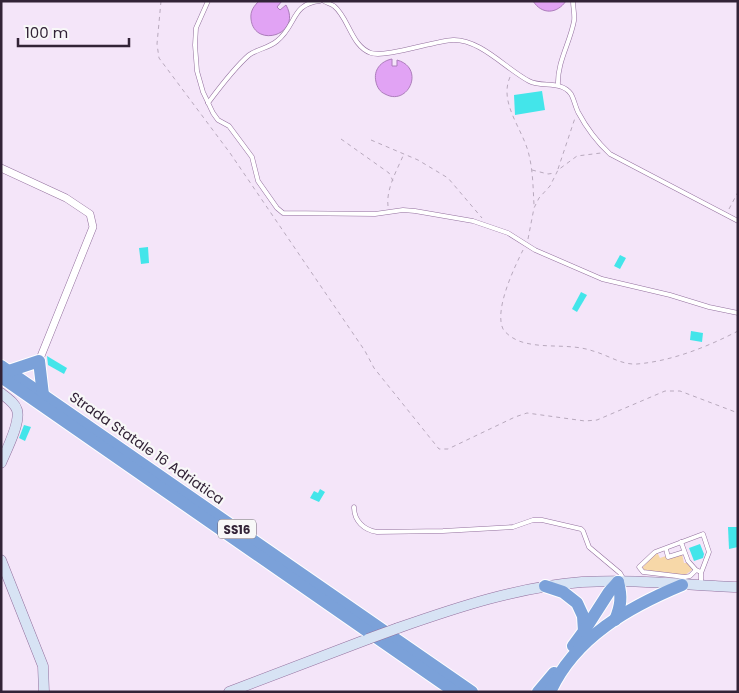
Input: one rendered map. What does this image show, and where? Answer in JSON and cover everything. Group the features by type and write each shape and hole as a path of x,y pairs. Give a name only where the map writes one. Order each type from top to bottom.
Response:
{"highway":[{"path":"4,372 39,361 43,395"},
{"name":"Strada Statale 16 Adriatica","path":"4,372 43,395 464,690"},
{"name":"Strada Statale 16 Adriatica","path":"4,372 405,657 464,690"},
{"path":"615,620 620,609 622,582"},
{"path":"538,692 550,679 609,592 622,582"},
{"path":"550,692 554,683 580,647 594,634 651,598 682,585"},
{"path":"545,586 563,592 577,603 583,616 584,631"},
{"path":"405,657 431,684 442,692"},
{"path":"464,690 479,692"}],"main road":[{"path":"1,393 13,403 18,419 1,463"},
{"path":"1,560 43,666 44,692"},
{"path":"229,692 398,628 462,606 545,586 582,582 622,582 738,587"},
{"path":"253,692 260,679"}],"street":[{"path":"1,168 66,198 90,214 93,227 39,361"}],"lane":[{"path":"208,1 196,28 195,45 197,71 203,92 218,120 229,126 252,157 258,181 277,208 283,213 375,214 414,210 473,221 508,233 535,250 602,279 670,295 709,307 738,312"},
{"path":"208,103 248,56 276,42 291,26 297,12 309,2 322,1 334,6 358,42 363,48 372,53 462,40 491,54 532,83 558,85 570,94 577,110 592,134 610,154 738,221"},
{"path":"558,85 558,70 571,35 574,18 573,1"},
{"path":"354,508 360,524 368,531 377,532 513,527 533,520 542,520 581,529 584,530 588,547 620,573 622,582"},
{"path":"684,552 668,557 664,547 703,534 705,535 709,552 701,572 700,586"},
{"path":"681,542 688,561 696,570 701,572"},
{"path":"666,549 655,552 640,566 640,570 685,577 690,576 696,570"}],"path":[{"path":"161,1 157,44 159,58 230,153 365,351 374,368 439,448 448,449 527,413 585,421 597,420 665,390 680,391 738,413"},
{"path":"513,71 508,81 507,99 528,151 532,170 534,208 526,244 501,304 500,314 504,330 511,337 522,342 592,350 626,364 638,364 688,353 738,331"},
{"path":"558,170 577,110"},
{"path":"341,140 389,173 393,181"},
{"path":"371,140 418,160 448,178 480,216 492,226"},
{"path":"390,212 388,203 393,181 404,154"},
{"path":"534,208 539,198 550,186 558,170 565,163 577,156 610,154"},
{"path":"532,170 548,174 556,173"},
{"path":"726,214 738,192"}],"shaded area":[{"path":"259,1 282,1 277,7 280,10 286,5 290,15 288,24 283,31 268,36 260,34 254,28 251,14"},
{"path":"533,1 566,1 554,10 545,11"},
{"path":"392,59 392,66 397,66 397,60 406,64 411,71 412,78 407,91 393,97 380,91 375,78 381,64"},
{"path":"657,552 660,558 666,556 667,559 682,554 684,563 688,563 692,570 685,575 644,571 642,568"}],"building":[{"path":"542,91 545,110 515,115 514,95"},
{"path":"148,247 149,263 141,264 139,248"},
{"path":"620,255 626,258 620,269 614,266"},
{"path":"581,292 587,295 577,312 572,309"},
{"path":"691,331 703,333 702,342 690,340"},
{"path":"47,356 67,368 64,374 48,365"},
{"path":"24,425 31,427 25,441 19,438"},
{"path":"320,489 325,492 319,502 310,498 314,491 318,493"},
{"path":"728,527 738,527 738,547 729,549"},
{"path":"700,544 704,554 703,558 694,561 689,548"}]}
